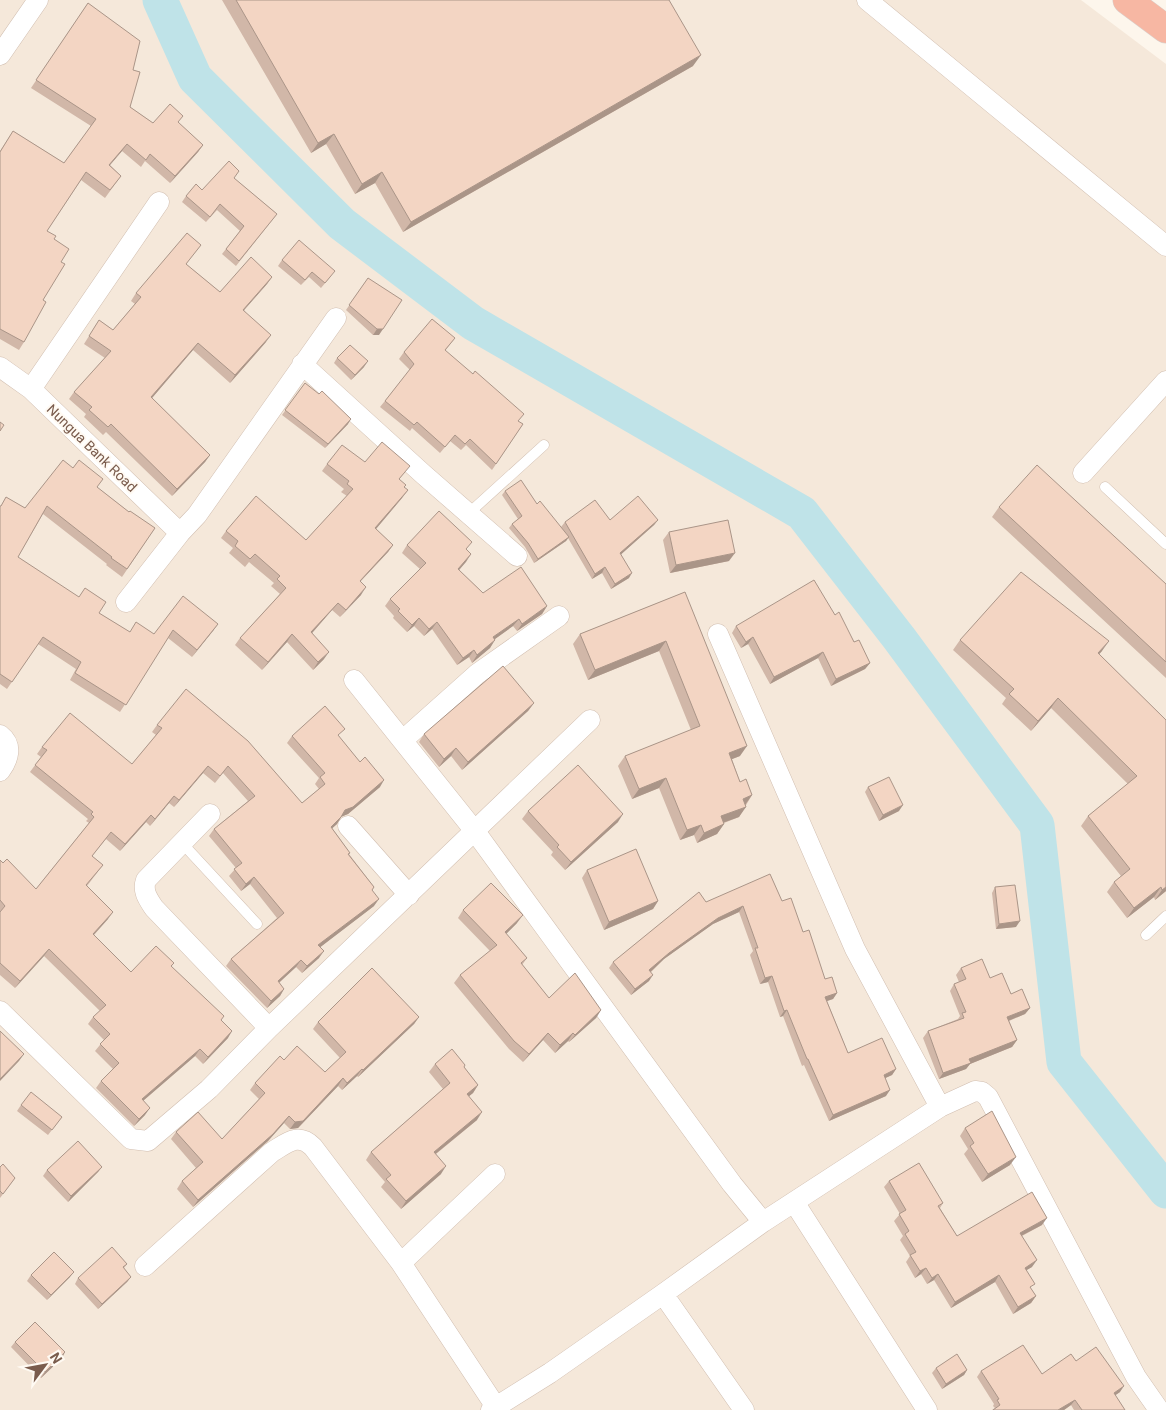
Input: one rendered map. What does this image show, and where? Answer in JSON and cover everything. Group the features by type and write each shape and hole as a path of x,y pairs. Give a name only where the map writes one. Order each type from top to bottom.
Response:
{"highway":[{"path":"1127,0 1166,30"}],"street":[{"path":"0,55 38,0"},
{"path":"867,0 1166,246"},
{"path":"31,389 159,202"},
{"path":"126,602 197,514 336,318"},
{"path":"302,364 517,556"},
{"name":"Nungua Bank Road","path":"0,368 31,389 180,533"},
{"path":"1083,473 1166,381"},
{"path":"403,740 477,674 559,616"},
{"path":"718,634 856,949 940,1107"},
{"path":"354,680 474,830 732,1184 763,1222"},
{"path":"0,1011 131,1139 148,1141 208,1089 590,720"},
{"path":"0,735 5,739 9,750 6,763 0,771"},
{"path":"210,814 146,880 144,886 146,896 154,908 269,1028"},
{"path":"348,826 409,895"},
{"path":"145,1266 272,1152 296,1138 306,1140 401,1263 441,1321 494,1409 550,1373 763,1222 940,1107 976,1091 982,1092 988,1097 1136,1377 1159,1410"},
{"path":"401,1263 495,1174"},
{"path":"794,1202 927,1410"},
{"path":"663,1294 744,1410"}],"lane":[{"path":"468,513 544,445"},
{"path":"1105,487 1166,544"},
{"path":"182,843 257,924"},
{"path":"1146,935 1166,916"}],"shaded area":[{"path":"0,0 1081,0 1166,64 1166,1410 0,1410"}],"building":[{"path":"236,0 669,0 701,55 411,222 382,172 362,184 334,134 318,143"},
{"path":"88,3 140,41 133,70 140,72 130,107 153,123 170,104 183,116 178,122 203,145 175,176 150,154 146,160 127,144 109,165 121,176 110,190 86,172 47,231 56,236 54,239 69,249 61,262 65,264 43,300 46,302 24,342 0,329 0,152 13,131 64,163 96,119 36,80"},
{"path":"229,161 239,171 234,178 277,214 239,261 226,249 244,226 220,204 210,217 186,196 196,184 202,190"},
{"path":"187,233 201,245 186,264 220,292 251,257 272,277 243,310 271,335 235,375 198,343 151,397 210,455 177,489 111,424 108,427 89,410 92,407 74,392 111,351 89,336 99,320 113,330 141,297 136,293"},
{"path":"299,240 335,271 325,283 312,272 305,280 282,260"},
{"path":"368,278 402,300 383,329 377,329 349,305"},
{"path":"432,319 455,338 445,350 473,374 475,371 524,414 518,421 523,424 496,464 470,439 465,444 455,435 445,447 417,422 414,425 385,401 414,364 404,352"},
{"path":"350,345 368,361 355,375 337,358"},
{"path":"305,383 319,394 322,391 351,419 328,444 285,410"},
{"path":"0,422 4,425 0,431"},
{"path":"382,442 410,466 399,479 406,485 404,487 408,490 375,528 393,545 360,581 366,587 346,610 338,603 311,632 329,652 318,662 292,634 268,662 240,638 286,588 277,579 280,576 255,554 250,559 235,546 238,541 226,531 256,496 306,540 353,489 347,484 349,481 327,464 342,445 365,462"},
{"path":"63,460 73,468 79,460 103,479 97,487 129,512 155,528 127,569 47,506 18,557 79,597 85,588 106,602 99,613 130,632 136,622 154,634 183,596 218,624 197,650 173,630 126,705 75,673 81,662 43,637 12,682 0,674 0,506 6,497 25,508"},
{"path":"1037,465 1166,584 1166,662 999,507"},
{"path":"521,480 537,504 540,501 569,537 538,559 528,543 512,524 522,516 505,491"},
{"path":"638,496 658,520 620,553 632,573 615,584 605,567 595,574 565,522 595,500 610,520"},
{"path":"439,511 472,542 466,549 471,554 458,569 483,593 521,567 547,606 522,624 519,619 493,637 495,640 477,655 474,650 463,658 437,622 429,629 419,618 412,625 398,611 400,609 390,599 426,563 407,545"},
{"path":"728,520 735,553 676,565 669,532"},
{"path":"1021,572 1109,641 1098,653 1166,720 1166,887 1162,890 1161,887 1134,908 1114,882 1130,869 1088,816 1137,776 1058,698 1038,721 1009,694 1014,689 960,640"},
{"path":"814,580 835,615 839,612 854,642 859,640 870,663 836,679 823,652 774,677 753,637 746,642 736,626"},
{"path":"685,592 747,746 729,753 740,782 746,779 752,795 743,799 746,807 721,816 724,824 704,833 701,825 687,830 666,778 639,789 625,756 700,726 666,641 595,670 580,634"},
{"path":"503,666 534,703 468,762 456,748 444,759 424,734"},
{"path":"186,689 248,741 302,803 325,784 320,777 325,773 292,736 325,706 345,729 338,735 360,762 365,757 384,780 353,807 345,810 331,827 350,853 348,854 374,887 372,890 379,899 318,945 324,951 307,966 301,960 278,981 284,989 271,1001 231,959 284,913 254,877 246,884 234,869 242,863 214,829 255,796 228,766 220,776 208,766 179,800 174,796 155,819 151,815 125,844 111,832 92,856 103,865 86,885 113,912 93,934 131,972 156,946 174,963 171,966 224,1016 221,1020 232,1031 208,1057 200,1049 142,1099 150,1108 139,1119 101,1081 119,1063 100,1044 110,1034 93,1017 106,1005 49,949 20,981 0,963 0,912 5,906 0,900 0,860 3,863 7,859 36,889 94,817 91,814 93,812 35,765 47,750 42,747 70,713 132,764 162,728 157,725"},
{"path":"578,765 623,814 571,862 557,847 559,845 528,811"},
{"path":"889,777 903,805 883,815 868,787"},
{"path":"636,849 658,901 609,922 587,870"},
{"path":"770,874 782,901 791,898 803,932 809,930 825,979 832,977 837,993 825,997 848,1053 882,1038 896,1069 884,1075 890,1090 833,1115 787,1010 784,1011 772,976 765,978 755,948 758,948 743,906 718,918 669,953 649,970 653,975 635,989 613,962 699,892 706,902"},
{"path":"491,883 523,915 505,932 527,958 521,963 549,998 575,973 601,1010 575,1035 573,1033 560,1045 548,1033 529,1054 514,1041 460,975 497,945 463,910"},
{"path":"1015,885 1020,921 999,924 995,887"},
{"path":"982,959 990,978 1002,973 1011,994 1022,989 1030,1008 1007,1017 1017,1040 969,1059 971,1063 943,1073 928,1031 964,1018 962,1013 966,1012 954,984 966,979 961,968"},
{"path":"372,968 419,1017 347,1083 343,1078 303,1121 295,1122 289,1116 273,1134 198,1200 182,1181 203,1162 176,1132 198,1112 222,1139 265,1093 255,1083 280,1056 284,1060 297,1046 325,1072 346,1052 318,1022"},
{"path":"0,1031 24,1054 0,1079"},
{"path":"452,1049 478,1085 467,1094 482,1112 434,1152 446,1166 406,1201 386,1179 391,1175 371,1152 450,1083 435,1064"},
{"path":"31,1092 62,1117 52,1130 21,1105"},
{"path":"992,1111 1016,1157 988,1174 970,1146 974,1143 965,1128"},
{"path":"78,1141 102,1167 71,1196 47,1170"},
{"path":"919,1163 943,1203 938,1206 957,1236 1032,1192 1047,1218 1020,1233 1037,1260 1025,1268 1035,1284 1030,1287 1036,1296 1018,1307 999,1275 955,1302 938,1274 932,1278 926,1268 920,1271 910,1255 916,1252 905,1234 909,1231 899,1214 906,1210 889,1181"},
{"path":"3,1164 15,1178 3,1194 0,1191 0,1167"},
{"path":"112,1247 127,1264 123,1267 131,1277 102,1304 78,1278"},
{"path":"54,1252 74,1272 51,1295 31,1275"},
{"path":"35,1322 65,1352 45,1372 15,1342"},
{"path":"1023,1345 1042,1374 1071,1354 1076,1361 1096,1347 1124,1386 1114,1393 1125,1410 1082,1410 1075,1400 1058,1410 993,1410 1000,1405 997,1400 999,1399 981,1371"},
{"path":"957,1354 967,1370 946,1384 936,1368"}],"waterway":[{"path":"160,0 195,78 342,224 473,323 802,513 899,638 1037,825 1064,1062 1166,1191"}]}
